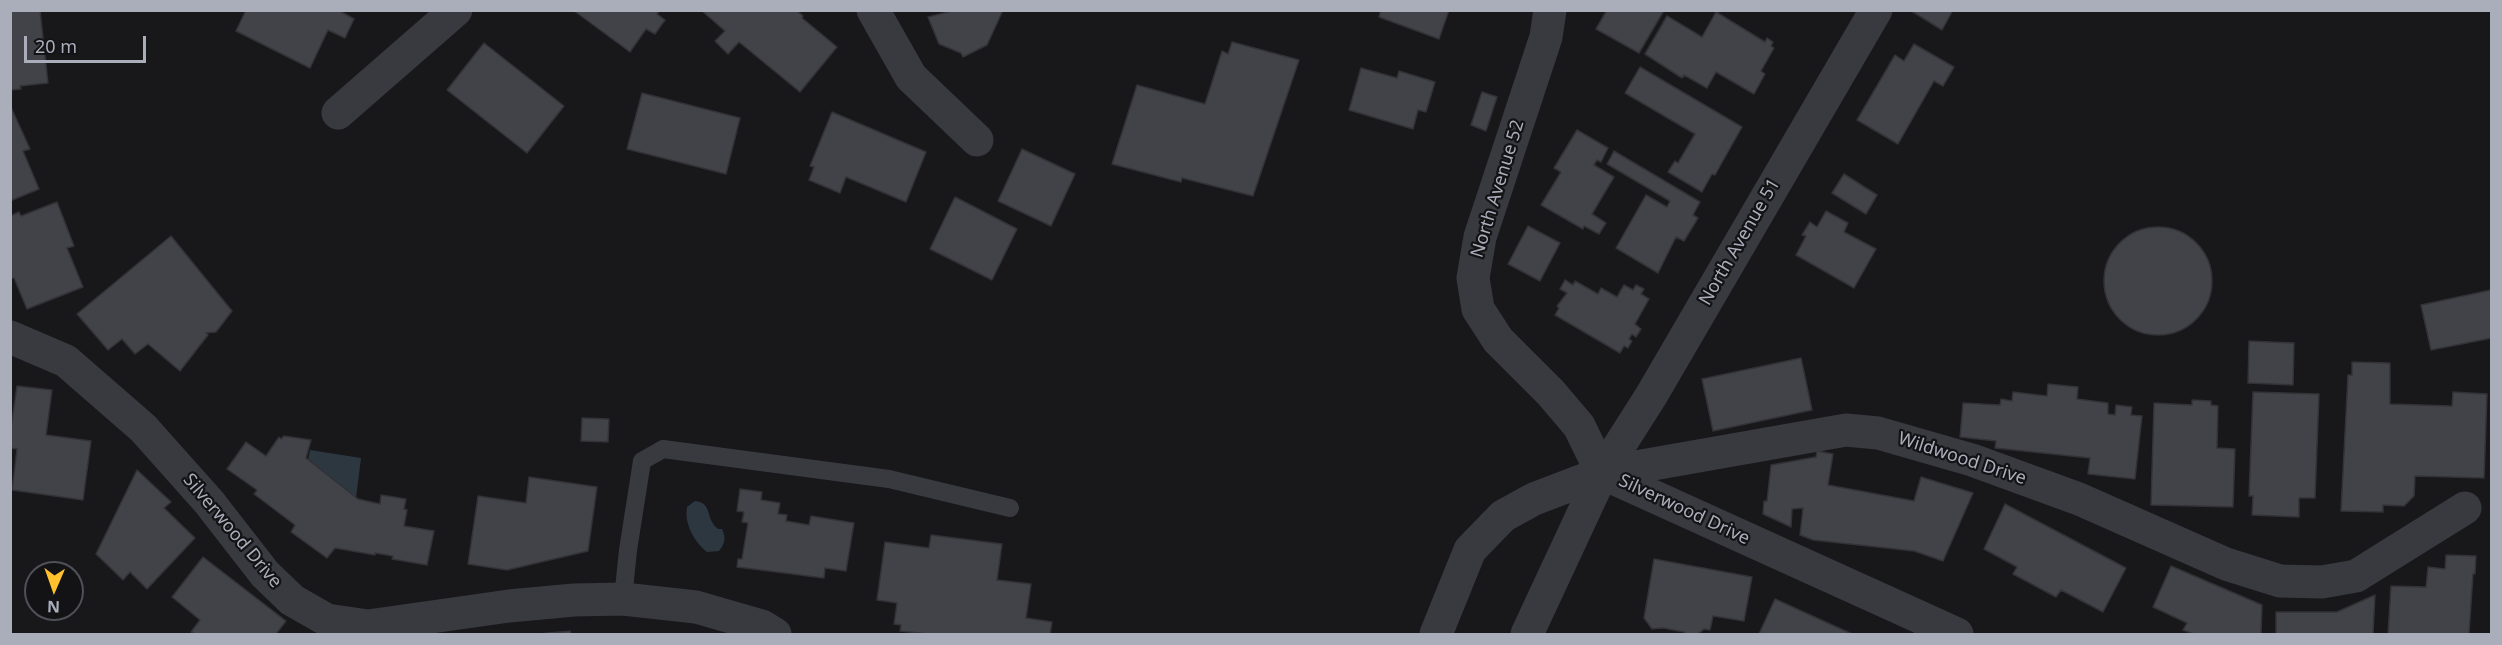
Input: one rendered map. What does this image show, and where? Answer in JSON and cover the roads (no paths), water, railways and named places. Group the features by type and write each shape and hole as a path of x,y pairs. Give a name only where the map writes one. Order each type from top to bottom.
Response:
{"street":[{"path":"338,112 456,10"},
{"path":"873,10 911,77 977,140"},
{"name":"North Avenue 52","path":"1550,10 1546,37 1480,237 1473,278 1478,309 1498,340 1551,393 1579,426 1602,473"},
{"name":"North Avenue 51","path":"1602,473 1651,396 1876,10"},
{"name":"Silverwood Drive","path":"10,337 66,362 143,428 209,502 265,574 292,600 327,620 368,626 531,604 623,599 696,607 762,626 775,634"},
{"name":"Wildwood Drive","path":"1602,473 1846,430 1878,433 1972,460 2047,487 2226,564 2280,581 2322,582 2356,576 2465,508"},
{"path":"1527,634 1602,473"},
{"name":"Silverwood Drive","path":"1436,634 1470,550 1503,516 1534,499 1602,473 1957,634"}],"lane":[{"path":"623,599 642,461 663,449 889,479 1010,508"}]}
